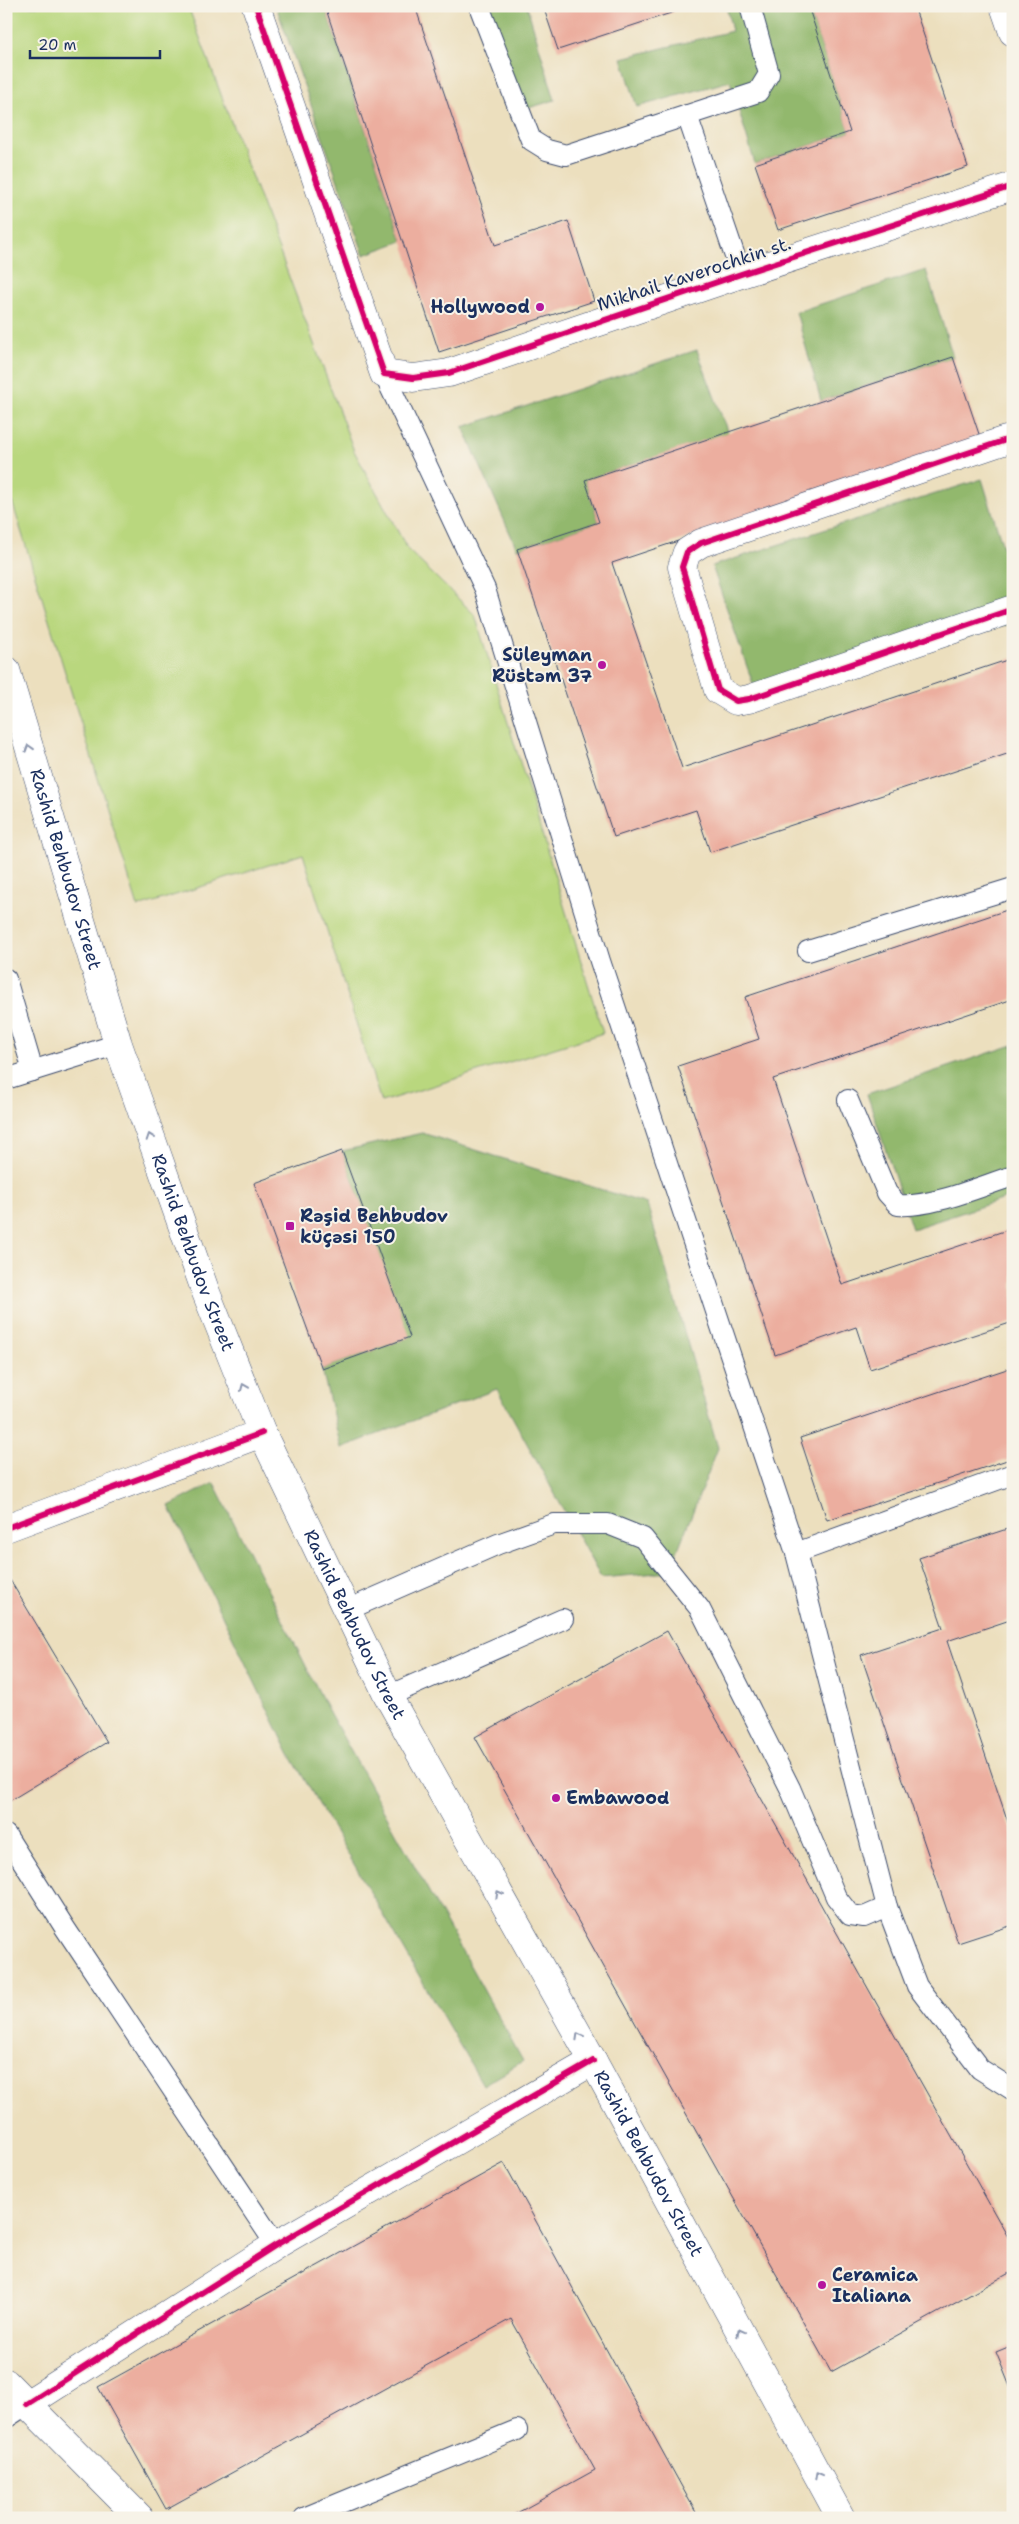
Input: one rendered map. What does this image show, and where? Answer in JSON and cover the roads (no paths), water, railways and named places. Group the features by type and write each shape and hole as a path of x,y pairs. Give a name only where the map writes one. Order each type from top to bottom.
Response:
{"street":[{"path":"256,6 384,374"},
{"path":"1004,6 1013,32"},
{"name":"Mikhail Kaverochkin st.","path":"384,374 413,378 449,373 741,274 1013,186"},
{"path":"1006,440 701,543 687,552 682,567 718,690 736,701 759,696 1013,610"},
{"name":"Rashid Behbudov Street","path":"6,670 118,1044 204,1290 262,1433 388,1696 594,2061 841,2518"},
{"path":"6,1528 262,1433"},
{"path":"16,2411 276,2245 594,2061"},
{"path":"6,2383 16,2411 140,2518"}],"lane":[{"path":"478,6 530,140 547,150 566,155 758,92 769,74 750,6"},
{"path":"687,115 741,274"},
{"path":"384,374 485,589 600,962 796,1552 887,1907 917,1986 980,2069 1013,2090"},
{"path":"808,951 1013,888"},
{"path":"6,979 33,1071"},
{"path":"6,1079 118,1044"},
{"path":"848,1100 887,1193 898,1205 912,1206 928,1203 1013,1176"},
{"path":"796,1552 1013,1474"},
{"path":"347,1610 498,1544 554,1524 608,1524 643,1538 700,1609 790,1788 836,1897 850,1914 864,1917 887,1907"},
{"path":"388,1696 563,1619"},
{"path":"6,1835 65,1928 276,2245"},
{"path":"304,2518 517,2430"}],"place":[{"name":"Hollywood","path":"540,307"},
{"name":"Süleyman Rüstəm 37","path":"602,665"},
{"name":"Rəşid Behbudov küçəsi 150","path":"290,1226"},
{"name":"Embawood","path":"556,1798"},
{"name":"Ceramica Italiana","path":"822,2285"}]}
